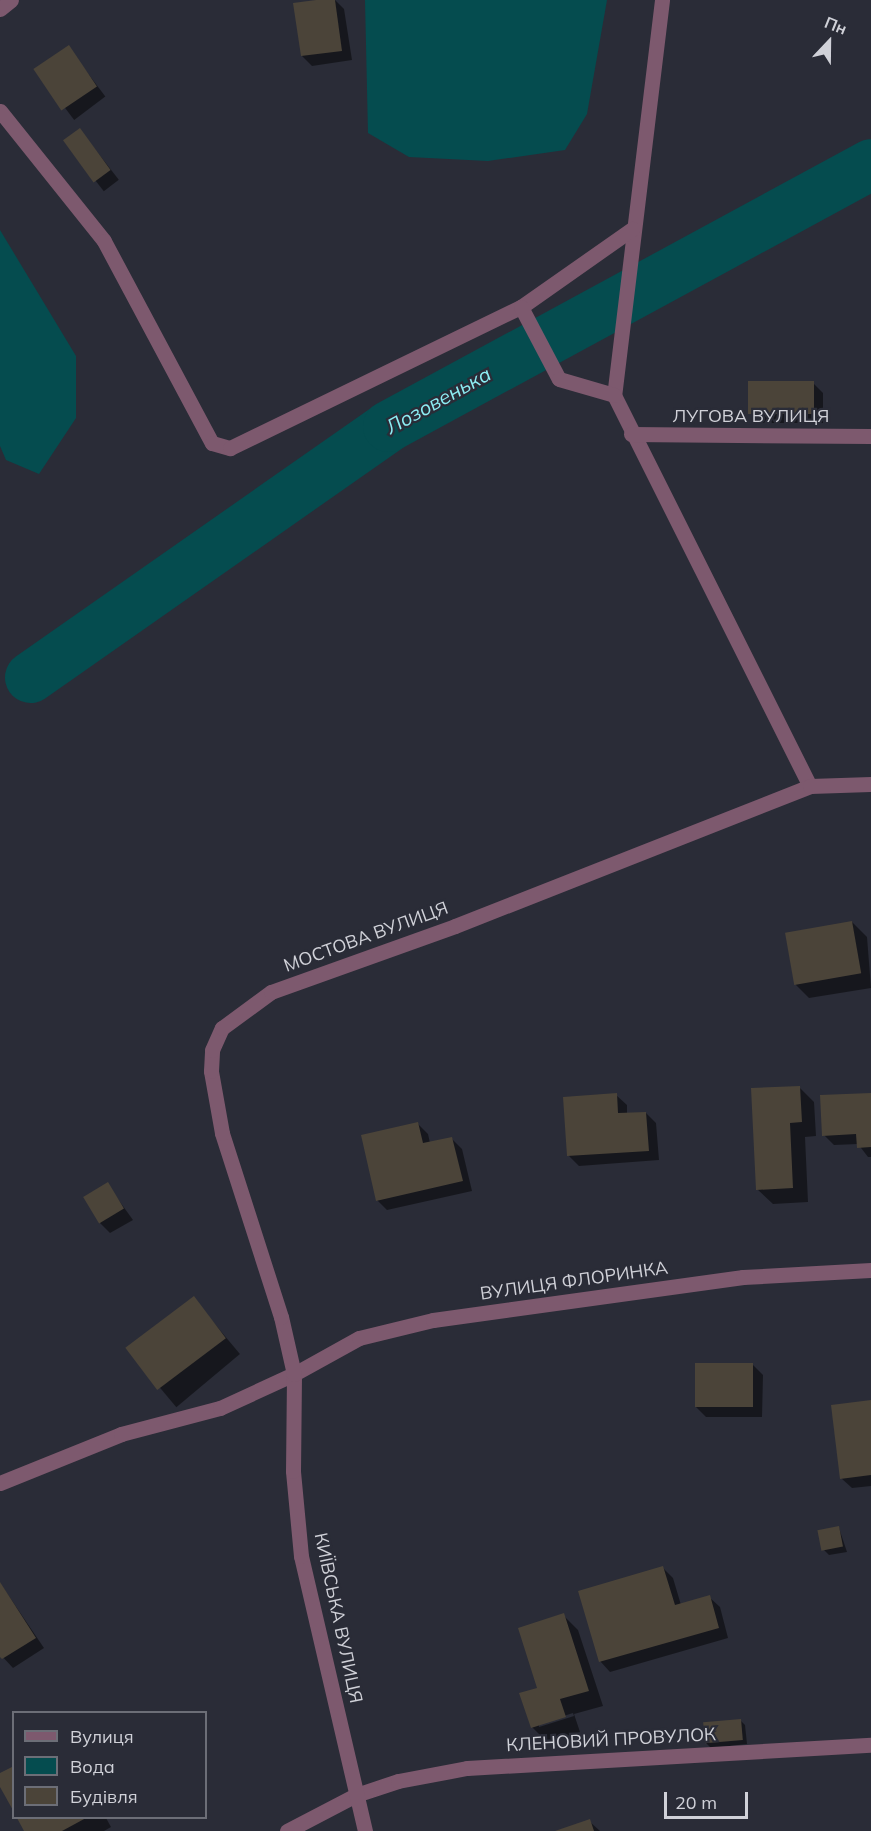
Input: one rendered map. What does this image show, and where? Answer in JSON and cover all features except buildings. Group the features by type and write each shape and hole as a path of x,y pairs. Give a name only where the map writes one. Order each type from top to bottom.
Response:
{"street":[{"path":"0,9 11,0"},
{"path":"662,0 632,229 622,349 614,395 631,434 810,786"},
{"path":"0,111 104,241 212,443 230,448 525,313 632,229"},
{"path":"525,313 559,379 614,395"},
{"name":"ЛУГОВА ВУЛИЦЯ","path":"631,434 871,436"},
{"name":"МОСТОВА ВУЛИЦЯ","path":"294,1374 282,1317 222,1133 210,1071 212,1050 222,1028 271,992 455,926 810,786 871,784"},
{"name":"ВУЛИЦЯ ФЛОРИНКА","path":"0,1483 121,1434 220,1408 294,1374 359,1338 433,1320 743,1277 871,1270"},
{"name":"КИЇВСЬКА ВУЛИЦЯ","path":"294,1374 293,1471 301,1556 365,1831"},
{"name":"КЛЕНОВИЙ ПРОВУЛОК","path":"287,1831 356,1794 398,1781 467,1768 871,1745"}],"water":[{"path":"365,0 607,0 587,114 565,150 488,161 409,157 368,133"},
{"path":"0,230 76,356 76,418 39,474 6,460 0,446"}],"waterway":[{"name":"Лозовенька","path":"30,677 388,426 871,164"}]}
